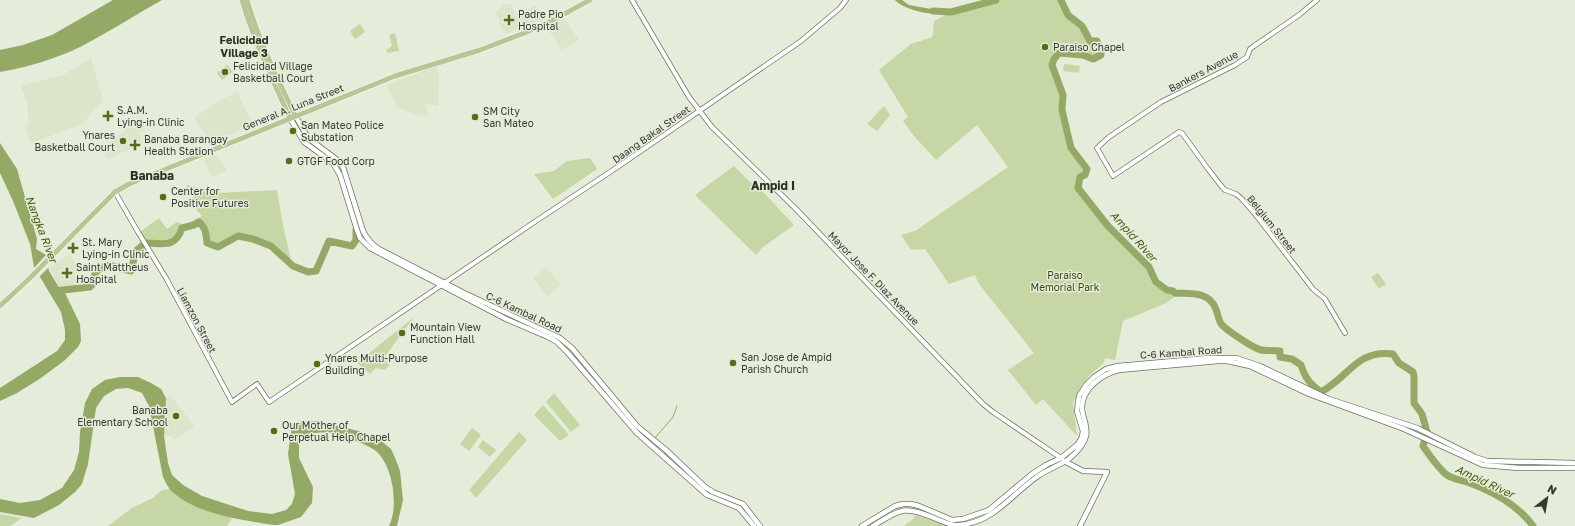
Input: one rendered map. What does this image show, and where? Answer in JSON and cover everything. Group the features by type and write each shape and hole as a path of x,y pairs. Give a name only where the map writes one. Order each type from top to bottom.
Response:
{"main road":[{"path":"242,0 262,57 290,118"},
{"path":"247,0 251,23 295,115"},
{"name":"General A. Luna Street","path":"0,306 32,277 115,192 129,184 295,115 395,76 480,50 527,32 590,0"},
{"name":"C-6 Kambal Road","path":"295,115 308,138 336,159 343,168 363,231 367,239 379,249 506,319 557,342 637,433 707,495 739,508 754,526"},
{"name":"C-6 Kambal Road","path":"290,118 304,142 336,167 340,175 357,230 364,244 376,253 560,338 572,348 637,426 666,450 705,487 713,492 742,504 760,526"},
{"name":"C-6 Kambal Road","path":"862,526 895,506 903,504 919,506 952,520 963,519 983,513 1032,474 1046,465 1063,460 1078,444 1081,440 1083,431 1077,411 1078,400 1086,385 1098,374 1106,369 1118,366 1208,358 1236,358 1252,362 1329,399 1416,428 1476,462 1495,467 1550,469 1575,468"},
{"name":"C-6 Kambal Road","path":"872,526 891,514 904,510 918,511 945,523 955,525 977,522 993,514 1023,486 1081,447 1085,441 1087,431 1082,411 1083,401 1090,388 1100,378 1108,373 1119,370 1208,361 1227,361 1250,366 1328,402 1487,461 1575,463"},
{"name":"Mayor Jose F. Diaz Avenue","path":"1063,460 1083,471 1107,472 1080,526"}],"street":[{"name":"Mayor Jose F. Diaz Avenue","path":"632,0 663,55 698,111 717,132 796,209 983,404 1063,460"},
{"name":"Daang Bakal Street","path":"257,384 269,402 801,41 840,8 846,0"},
{"name":"Bankers Avenue","path":"1106,165 1097,148 1110,137 1161,102 1235,65 1246,57 1250,49 1299,15 1317,0"},
{"name":"Belgium Street","path":"1106,165 1113,176 1179,132 1182,133 1222,187 1236,194 1255,214 1313,289 1325,299 1345,333"},
{"name":"Liamzon Street","path":"115,192 166,278 232,402 257,384"}],"shaded area":[{"path":"113,0 162,0 72,51 42,62 0,72 0,50 23,45 52,35"},
{"path":"895,0 902,0 909,5 942,11 938,13 925,13 910,9"},
{"name":"Padre Pio Hospital","path":"504,4 512,5 522,28 504,34 496,12"},
{"path":"536,6 543,20 523,29 517,12"},
{"path":"564,18 579,40 561,50 547,27"},
{"path":"91,58 103,100 84,122 79,125 31,143 25,126 29,122 27,102 21,86 63,75"},
{"path":"436,66 439,75 438,106 425,104 429,116 419,116 397,107 387,85"},
{"path":"237,92 253,125 211,143 194,118 220,100"},
{"path":"140,117 145,130 139,133 144,143 108,159 101,151"},
{"path":"0,143 17,169 37,239 36,249 46,255 49,271 60,289 65,293 80,324 81,341 78,347 65,360 41,378 17,393 0,401 0,388 57,351 65,340 65,330 61,312 34,267 30,244 0,173"},
{"path":"216,154 227,170 212,177 204,159"},
{"name":"Saint Mattheus Hospital","path":"70,254 85,280 65,290 61,290 49,267"},
{"path":"546,267 561,285 548,296 533,278"},
{"path":"120,377 138,377 161,389 166,398 164,436 168,463 172,475 183,485 202,496 248,511 272,514 286,510 292,504 295,494 288,454 292,425 298,422 319,421 366,433 380,440 391,449 400,471 403,500 397,526 389,526 394,508 393,487 387,466 382,458 376,451 368,446 349,438 331,433 308,434 299,443 299,458 313,487 312,503 301,517 275,525 222,516 196,507 175,494 168,486 163,477 149,406 142,393 128,388 116,389 104,396 96,408 88,464 82,484 75,492 59,505 34,518 0,512 0,499 20,503 40,500 62,488 74,470 79,452 80,432 85,403 92,389 105,380"},
{"name":"Banaba Elementary School","path":"171,396 194,426 174,440 172,436 164,436 166,398"}],"green space":[{"name":"Paraiso Memorial Park","path":"996,0 1061,0 1068,15 1082,26 1090,41 1097,41 1101,55 1093,59 1083,55 1059,53 1054,59 1052,65 1063,95 1062,110 1071,148 1087,169 1085,175 1080,177 1078,188 1108,226 1149,267 1156,282 1167,290 1173,291 1176,296 1166,303 1123,321 1115,360 1105,358 1103,364 1089,376 1081,387 1073,403 1077,436 1043,399 1036,405 1008,370 1034,353 979,284 975,275 949,284 925,249 911,250 901,235 915,231 1008,167 977,125 936,160 914,136 903,121 908,117 879,70 911,44 932,37 934,21 951,12"},
{"path":"360,24 365,32 355,39 350,31"},
{"path":"395,33 399,51 388,53 386,50 392,46 389,35"},
{"path":"1064,64 1080,66 1079,73 1063,71"},
{"name":"Felicidad Village Basketball Court","path":"227,65 233,72 222,80 217,73"},
{"path":"884,106 890,115 877,131 867,124"},
{"path":"590,158 597,169 553,199 534,174 554,171 567,161"},
{"path":"734,166 749,181 760,189 794,225 763,247 756,255 695,195"},
{"path":"186,185 217,193 277,190 291,260 277,247 265,241 239,234 218,245 208,243 205,224 200,220 181,227 175,238 168,242 146,241 140,232 159,218 167,229 177,222 184,225 202,216 195,208 193,197"},
{"path":"1378,273 1386,284 1379,289 1371,277"},
{"path":"414,317 383,359 390,365 385,370 376,368 370,374 357,363"},
{"path":"554,393 580,425 571,432 546,402"},
{"path":"543,405 569,435 560,441 534,415"},
{"path":"472,428 481,435 469,451 460,444"},
{"path":"519,432 527,440 476,498 469,490"},
{"path":"483,440 496,450 490,457 478,447"},
{"path":"170,489 183,500 191,504 232,518 227,526 108,526 132,508 153,498 162,490"},
{"path":"0,514 22,518 10,526 0,526"},
{"path":"915,515 950,526 904,526 913,519"}],"pier":[{"path":"47,254 50,266 38,278 33,269"}],"waterway":[{"name":"Ampid River","path":"933,11 951,12 996,0"},
{"name":"Ampid River","path":"1061,0 1068,15 1082,26 1090,41 1097,41 1101,51 1101,55 1093,59 1083,55 1059,53 1054,59 1052,65 1063,95 1062,110 1071,148 1087,169 1085,175 1080,177 1078,188 1108,226 1149,267 1156,282 1167,290 1175,293 1198,294 1208,298 1215,307 1220,321 1225,328 1257,349 1280,351 1280,357 1292,359 1301,365 1308,380 1321,392 1362,360 1370,356 1393,354 1399,363 1413,372 1414,403 1422,414 1427,432 1423,446 1437,465 1449,476 1495,494 1512,505 1527,518 1533,526"},
{"path":"147,243 169,243 177,238 182,228 199,222 206,234 207,243 218,247 238,236 253,239 271,246 293,266 308,272 316,271 329,241 352,246 356,240 356,230"},
{"path":"54,291 90,287 94,283 95,273 108,265 131,271 136,251 143,245"},
{"path":"655,438 673,417 677,406"}],"place":[{"name":"Padre Pio Hospital","path":"509,20"},
{"name":"Paraiso Chapel","path":"1045,47"},
{"name":"Felicidad Village Basketball Court","path":"225,72"},
{"name":"S.A.M. Lying-in Clinic","path":"108,116"},
{"name":"SM City San Mateo","path":"475,117"},
{"name":"San Mateo Police Substation","path":"293,131"},
{"name":"Ynares Basketball Court","path":"123,141"},
{"name":"Banaba Barangay Health Station","path":"135,145"},
{"name":"GTGF Food Corp","path":"289,161"},
{"name":"Center for Positive Futures","path":"163,197"},
{"name":"St. Mary Lying-in Clinic","path":"73,248"},
{"name":"Saint Mattheus Hospital","path":"67,273"},
{"name":"Mountain View Function Hall","path":"402,333"},
{"name":"San Jose de Ampid Parish Church","path":"733,363"},
{"name":"Ynares Multi-Purpose Building","path":"317,364"},
{"name":"Banaba Elementary School","path":"176,416"},
{"name":"Our Mother of Perpetual Help Chapel","path":"274,431"}],"district":[{"name":"Felicidad Village 3","path":"244,45"},
{"name":"Banaba","path":"152,175"},
{"name":"Ampid I","path":"773,185"}],"water label":[{"name":"Nangka River","path":"42,229"}]}
